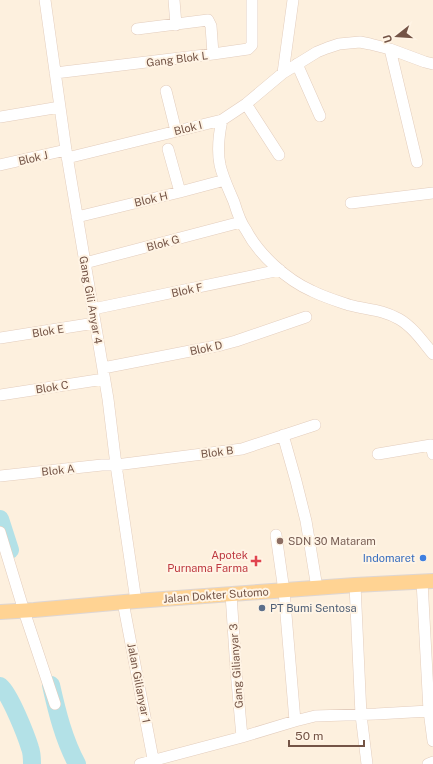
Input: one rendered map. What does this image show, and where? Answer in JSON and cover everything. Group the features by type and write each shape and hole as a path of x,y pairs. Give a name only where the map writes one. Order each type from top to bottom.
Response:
{"main road":[{"name":"Jalan Dokter Sutomo","path":"0,612 29,611 129,601 427,581"}],"street":[{"name":"Gang Gili Anyar 4","path":"45,0 66,154 104,374 111,424 129,601"},
{"path":"174,0 176,25"},
{"name":"Gang Blok L","path":"55,73 244,50 252,45 252,0"},
{"path":"283,73 293,0"},
{"path":"137,29 208,20 211,26 213,54"},
{"name":"Blok I","path":"66,154 222,120 246,104 283,73 317,52 339,44 360,42 370,44 390,49 433,64"},
{"path":"390,49 417,162"},
{"path":"297,64 320,116"},
{"path":"166,91 176,131"},
{"path":"246,104 279,155"},
{"path":"0,117 60,107"},
{"path":"222,120 220,129 220,165 241,222 258,248 280,270 311,291 355,307 392,315 401,320 433,354"},
{"path":"168,150 180,192"},
{"name":"Blok J","path":"0,165 66,154"},
{"name":"Blok H","path":"77,216 225,180"},
{"path":"351,203 433,193"},
{"name":"Blok G","path":"85,263 241,222"},
{"name":"Blok F","path":"93,309 280,270"},
{"name":"Blok D","path":"104,374 221,345 306,318"},
{"name":"Blok E","path":"0,338 95,323"},
{"name":"Blok C","path":"0,395 104,374"},
{"name":"Blok B","path":"116,465 242,449 315,425"},
{"path":"283,435 306,521 317,588"},
{"path":"378,454 432,445 433,454"},
{"name":"Blok A","path":"0,476 102,465 116,465"},
{"path":"0,532 29,611 55,704"},
{"path":"276,536 284,591 295,721"},
{"path":"427,581 429,711 433,741"},
{"path":"355,585 361,715 367,764"},
{"name":"Gang Gilianyar 3","path":"230,594 242,737"},
{"name":"Jalan Gilianyar 1","path":"129,601 154,762"},
{"path":"140,764 154,762 315,716 429,711"},
{"path":"428,764 433,762"}],"waterway":[{"path":"0,519 10,550"},
{"path":"51,685 58,716 72,755 77,764"},
{"path":"0,686 13,706 21,725 31,750 32,764"}],"place":[{"name":"SDN 30 Mataram","path":"280,541"},
{"name":"Indomaret","path":"423,558"},
{"name":"Apotek Purnama Farma","path":"256,561"},
{"name":"PT Bumi Sentosa","path":"262,608"}]}
